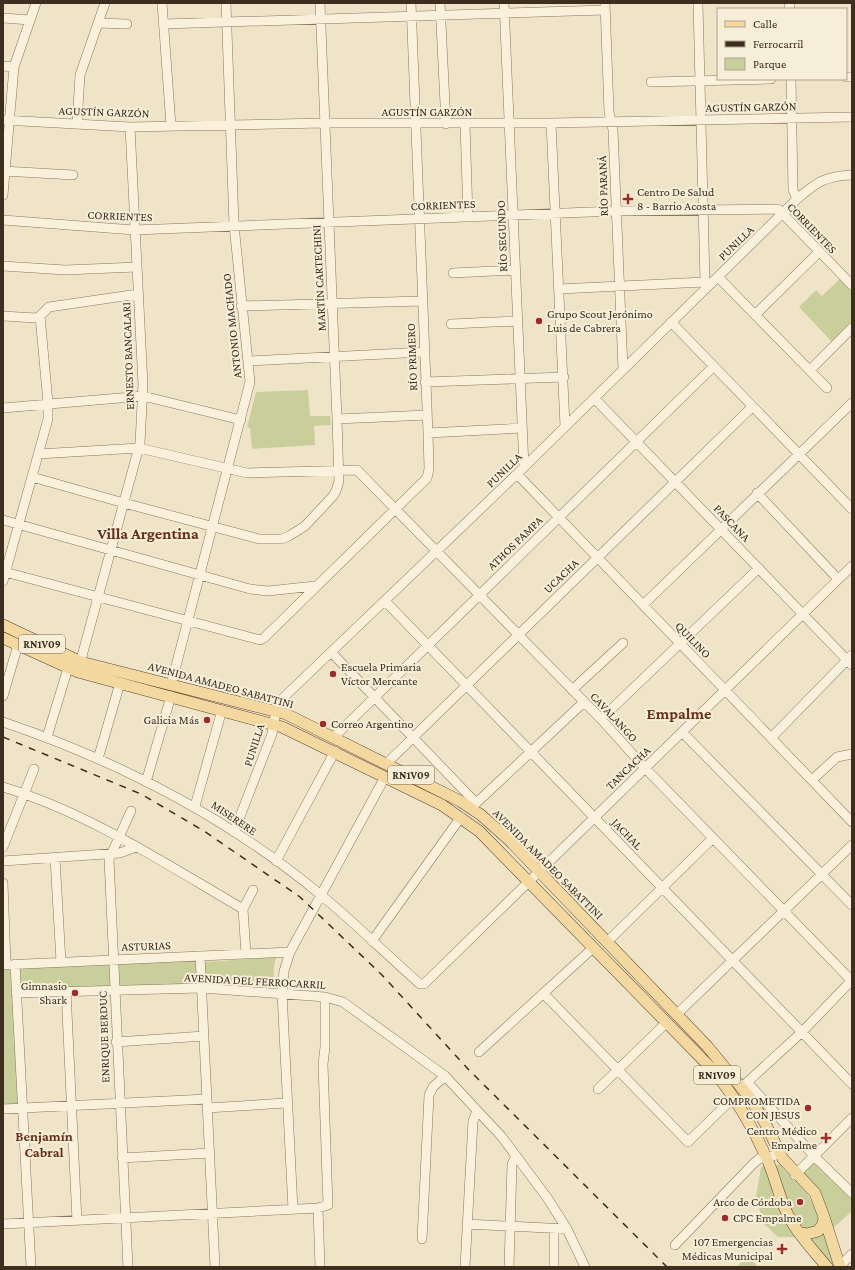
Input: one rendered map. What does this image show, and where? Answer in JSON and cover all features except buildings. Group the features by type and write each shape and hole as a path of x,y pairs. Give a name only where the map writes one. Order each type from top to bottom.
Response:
{"main road":[{"name":"AVENIDA AMADEO SABATTINI","path":"3,625 76,667 171,691 222,710 273,724 335,751 428,797 461,817 479,831 530,881 593,948 713,1070 734,1096 767,1158 783,1205 798,1232 827,1267"},
{"name":"AVENIDA AMADEO SABATTINI","path":"3,638 120,683 276,711 293,717 474,806 745,1085 780,1154 795,1175 815,1193 839,1267"},
{"path":"798,1232 806,1234 818,1231 823,1224 824,1217"}],"street":[{"path":"3,196 6,120 14,67 36,3"},
{"path":"77,124 80,75 105,3"},
{"path":"162,3 171,126"},
{"name":"ANTONIO MACHADO","path":"146,782 171,691 199,576 250,382 249,361 241,306 234,225 226,3"},
{"name":"MARTÍN CARTECHINI","path":"212,527 269,540 282,539 294,534 305,526 333,496 338,486 339,470 335,356 320,3"},
{"name":"RÍO PRIMERO","path":"188,621 260,640 264,638 315,586 427,478 429,469 428,433 411,3"},
{"path":"440,3 446,124"},
{"name":"RÍO SEGUNDO","path":"504,3 524,467"},
{"path":"559,289 707,284 698,3"},
{"path":"164,24 505,14 605,7"},
{"name":"RÍO PARANÁ","path":"605,7 609,112 611,121 616,211 623,369"},
{"path":"3,18 30,20"},
{"path":"98,23 127,24"},
{"path":"3,66 14,67"},
{"path":"651,82 717,80"},
{"path":"791,80 793,118 793,190 797,199"},
{"name":"AGUSTÍN GARZÓN","path":"6,120 130,127 324,123 551,123 852,117"},
{"path":"551,123 554,213 564,377 565,426"},
{"path":"465,124 468,216"},
{"name":"ERNESTO BANCALARI","path":"47,737 76,667 98,597 139,448 143,396 130,127"},
{"path":"4,171 74,175"},
{"name":"PUNILLA","path":"234,832 272,734 276,711 282,698 517,474 671,322 707,284 718,277 784,214 797,199 817,182 830,176 852,175"},
{"name":"CORRIENTES","path":"3,220 134,230 513,214 778,209 852,285"},
{"path":"755,315 819,252"},
{"path":"3,266 65,270 137,267"},
{"path":"453,273 516,270"},
{"path":"718,277 827,388"},
{"path":"3,316 32,318 40,316 48,307 138,294"},
{"path":"241,306 422,301"},
{"path":"40,316 48,403 48,419 4,576 98,597 188,621"},
{"path":"451,324 518,321"},
{"path":"671,322 852,509"},
{"path":"810,370 852,328"},
{"path":"249,361 424,352"},
{"name":"ATHOS PAMPA","path":"334,738 374,697 714,366"},
{"path":"425,382 564,377"},
{"path":"3,408 143,396 241,420"},
{"name":"PASCANA","path":"594,398 803,614 850,660"},
{"path":"643,605 757,493 852,403"},
{"name":"UCACHA","path":"386,763 752,407"},
{"path":"337,419 427,415"},
{"path":"428,433 522,428"},
{"path":"38,454 139,448 252,474 339,470"},
{"name":"CAVALANGO","path":"339,470 357,470 601,719 645,768 852,981"},
{"name":"QUILINO","path":"517,474 852,822"},
{"path":"32,476 212,527"},
{"path":"757,493 838,579"},
{"path":"3,520 199,576 258,590 315,586"},
{"name":"TANCACHA","path":"420,984 424,984 852,566"},
{"path":"601,719 759,568"},
{"name":"JACHAL","path":"385,600 852,1084"},
{"path":"572,690 623,643"},
{"path":"3,696 18,645"},
{"path":"331,652 474,806 530,751 584,702"},
{"path":"771,738 850,660"},
{"path":"98,758 120,683"},
{"path":"195,806 222,710"},
{"name":"MISERERE","path":"3,722 47,737 98,758 195,806 276,861 321,895 420,984"},
{"path":"682,732 852,905"},
{"path":"276,861 335,751"},
{"path":"812,780 837,757 852,754"},
{"path":"3,847 34,769"},
{"path":"293,1209 286,1103 282,993 284,971 290,952 385,777"},
{"path":"3,787 24,794 119,836 243,910"},
{"name":"ENRIQUE BERDUC","path":"128,1267 116,1042 110,854 131,811"},
{"path":"372,941 461,817"},
{"path":"607,942 713,838"},
{"path":"676,1015 852,844"},
{"path":"3,861 120,853 136,847"},
{"path":"56,858 61,962"},
{"path":"3,883 8,965 16,993 31,1267"},
{"path":"246,954 243,910 253,890"},
{"path":"478,1052 593,948"},
{"name":"ASTURIAS","path":"8,965 290,952"},
{"path":"200,956 215,1267"},
{"path":"852,981 802,1032 745,1085 852,1193"},
{"name":"AVENIDA DEL FERROCARRIL","path":"16,993 201,988 325,997 343,1002 352,1007 444,1076 502,1137 540,1187 567,1229 585,1267"},
{"path":"66,991 77,1220"},
{"path":"543,993 688,1142 734,1096"},
{"path":"3,1224 318,1208 328,1205 324,1087 325,997"},
{"path":"598,1089 666,1023"},
{"path":"116,1042 204,1036"},
{"path":"422,1239 429,1095 433,1087 444,1076"},
{"path":"3,1109 119,1103 286,1103"},
{"path":"465,1267 473,1121 477,1111"},
{"path":"795,1175 852,1118"},
{"path":"122,1158 210,1153"},
{"path":"675,1245 754,1163 780,1154"},
{"path":"509,1267 512,1164 516,1156"},
{"path":"318,1208 320,1267"},
{"path":"467,1224 567,1229"},
{"path":"554,1229 554,1267"},
{"path":"839,1267 852,1254"}],"green space":[{"path":"841,278 852,289 852,321 832,342 799,307 816,290 822,296"},
{"path":"308,390 310,416 330,416 331,425 314,426 315,445 252,449 250,428 247,427 256,392"},
{"path":"276,957 273,985 205,985 205,962"},
{"path":"198,958 199,986 119,988 116,962"},
{"path":"110,962 112,989 17,991 16,966"},
{"path":"3,966 14,966 21,1104 3,1105"},
{"path":"814,1160 852,1197 852,1211 832,1229 800,1174"},
{"path":"779,1164 803,1189 813,1203 818,1220 815,1227 802,1227 797,1223 793,1216 789,1208 776,1166"},
{"path":"764,1166 795,1237 778,1237 763,1223 756,1197 761,1167"},
{"path":"824,1230 836,1267 829,1267 808,1239"},
{"path":"748,1256 758,1267 739,1267 738,1265"}],"railway":[{"path":"3,737 141,794 204,831 300,897 382,975 468,1069 667,1267"}],"place":[{"name":"Centro De Salud 8 - Barrio Acosta","path":"628,199"},
{"name":"Grupo Scout Jerónimo Luis de Cabrera","path":"539,321"},
{"name":"Escuela Primaria Víctor Mercante","path":"333,674"},
{"name":"Galicia Más","path":"207,720"},
{"name":"Correo Argentino","path":"323,724"},
{"name":"Gimnasio Shark","path":"75,993"},
{"name":"COMPROMETIDA CON JESUS","path":"808,1108"},
{"name":"Centro Médico Empalme","path":"826,1138"},
{"name":"Arco de Córdoba","path":"800,1202"},
{"name":"CPC Empalme","path":"725,1218"},
{"name":"107 Emergencias Médicas Municipal","path":"782,1249"}],"district":[{"name":"Villa Argentina","path":"148,533"},
{"name":"Empalme","path":"679,713"},
{"name":"Benjamín Cabral","path":"44,1144"}]}
